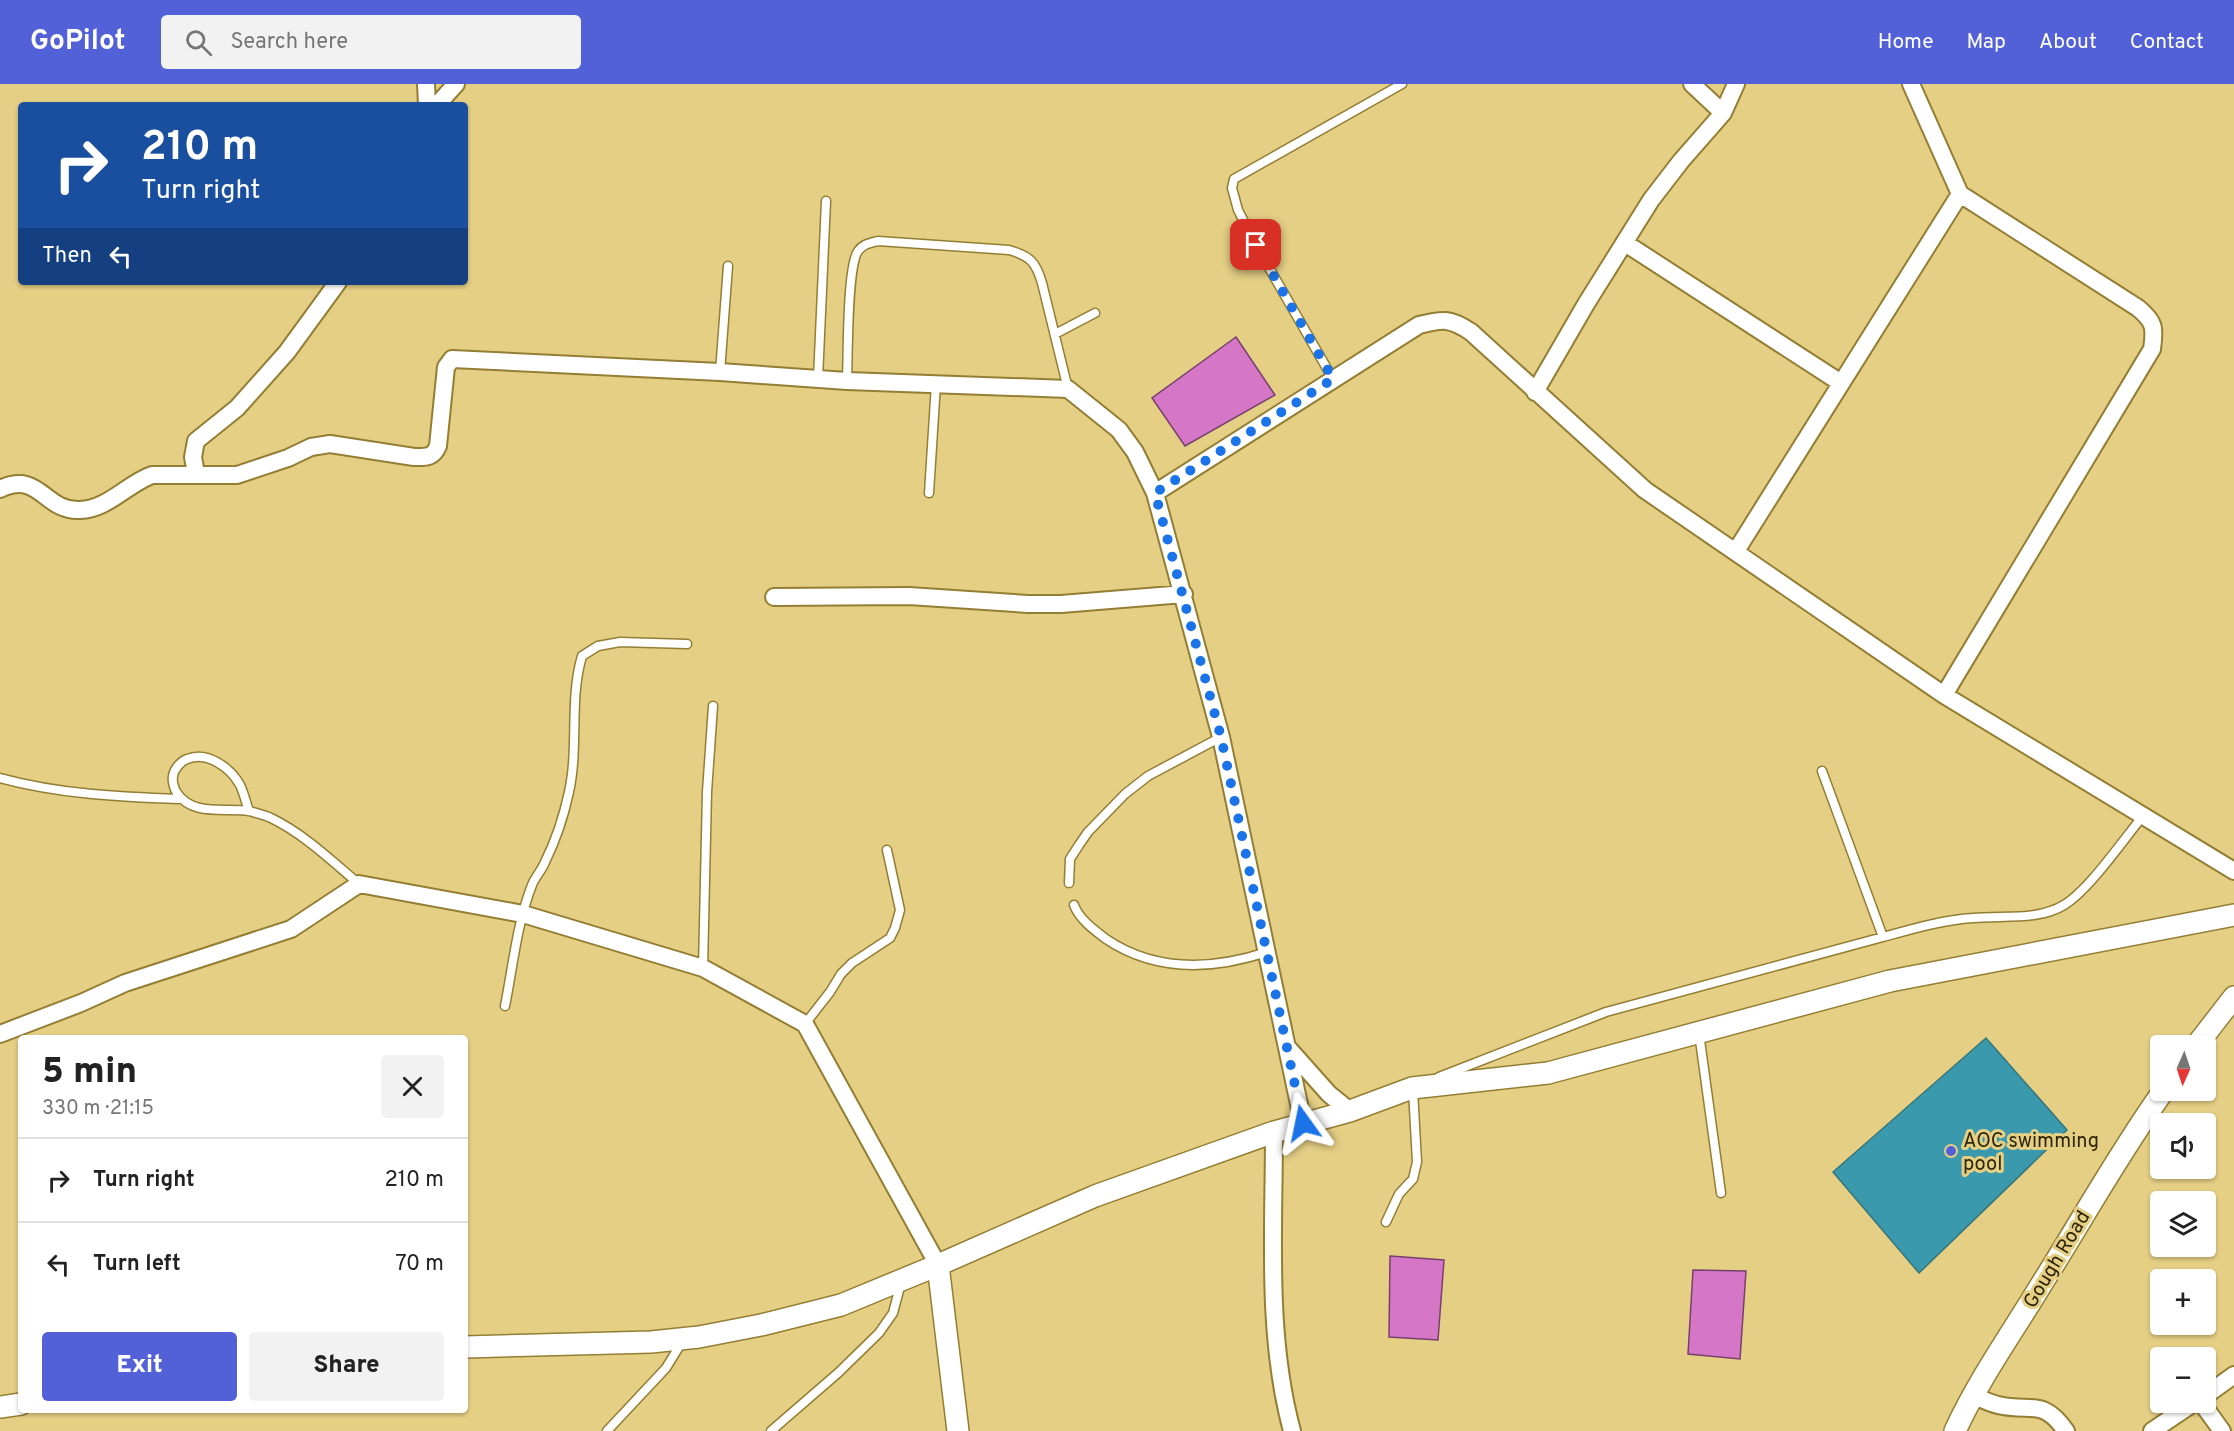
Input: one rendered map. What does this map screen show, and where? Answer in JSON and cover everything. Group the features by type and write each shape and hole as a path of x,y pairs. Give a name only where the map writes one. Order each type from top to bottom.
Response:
{"street":[{"path":"426,84 427,102"},
{"path":"440,102 456,84"},
{"path":"1692,84 1723,113"},
{"path":"1535,392 1586,304 1651,200 1723,113 1736,84"},
{"path":"1911,84 1960,194 2151,318 2154,335 2152,349 1944,695"},
{"path":"1736,551 1960,194"},
{"path":"1625,243 1841,383"},
{"path":"196,474 193,457 196,441 237,408 287,352 336,285"},
{"path":"1155,493 1419,325 1442,320 1455,322 1471,332 1645,490 1944,695 2234,871"},
{"path":"0,489 12,483 29,486 42,492 52,503 68,510 83,510 110,500 152,475 237,475 288,458 311,447 330,444 414,457 428,457 435,454 438,446 446,367 452,359 720,372 847,381 1068,389 1119,430 1135,452 1155,493 1221,737 1303,1123"},
{"path":"774,597 909,596 1061,604 1184,594"},
{"path":"0,1034 81,1003 125,983 291,929 359,884 523,914 703,968 805,1024 938,1265 958,1431"},
{"path":"468,1347 651,1342 699,1337 761,1325 841,1305 1095,1196 1274,1132 1350,1112 1412,1088 1548,1073 1890,981 2234,915"},
{"path":"2205,1035 2234,997"},
{"path":"1287,1047 1329,1094 1350,1112"},
{"name":"Gough Road","path":"1955,1431 1971,1395 2042,1285 2107,1174 2157,1101"},
{"path":"1274,1132 1276,1342 1281,1386 1292,1431"},
{"path":"2216,1388 2234,1375"},
{"path":"1971,1395 1999,1406 2032,1407 2047,1411 2066,1431"},
{"path":"2152,1431 2179,1413"},
{"path":"2209,1413 2223,1431"}],"lane":[{"path":"1333,379 1238,210 1232,188 1234,179 1402,84"},
{"path":"818,379 826,201"},
{"path":"847,381 851,270 864,244 878,241 1008,250 1021,253 1031,260 1038,268 1068,389"},
{"path":"720,372 728,266"},
{"path":"1055,334 1095,313"},
{"path":"929,493 936,384"},
{"path":"505,1006 523,914 533,884 545,863 558,830 569,793 575,758 578,669 582,656 598,646 620,642 687,644"},
{"path":"703,968 707,792 713,706"},
{"path":"1069,883 1070,859 1079,844 1125,794 1148,776 1221,737"},
{"path":"180,799 174,789 173,776 182,761 194,756 208,757 223,765 240,784 249,811"},
{"path":"1822,771 1883,937"},
{"path":"0,778 55,790 180,799 196,807 213,810 249,811 271,818 309,842 359,884"},
{"path":"1386,1222 1399,1194 1413,1179 1417,1162 1412,1088 1606,1012 1920,927 1971,918 2048,912 2064,905 2080,892 2143,816"},
{"path":"805,1024 841,974 852,963 890,938 895,928 900,910 887,850"},
{"path":"1074,905 1081,917 1098,933 1117,946 1151,960 1184,966 1199,966 1234,962 1267,952"},
{"path":"1699,1032 1720,1193"},
{"path":"771,1431 838,1373 879,1333 893,1313 902,1279"},
{"path":"607,1431 666,1368 684,1338"}],"water":[{"name":"AOC swimming pool","path":"1986,1038 2067,1130 1919,1273 1833,1172"}],"building":[{"path":"1236,337 1275,395 1185,446 1152,398"},
{"path":"1390,1256 1444,1260 1438,1340 1389,1337"},
{"path":"1693,1270 1746,1271 1740,1359 1688,1354"}],"place":[{"name":"AOC swimming pool","path":"1951,1151"}],"route":[{"path":"1256,245 1333,379 1155,493 1221,737 1303,1123"}]}
